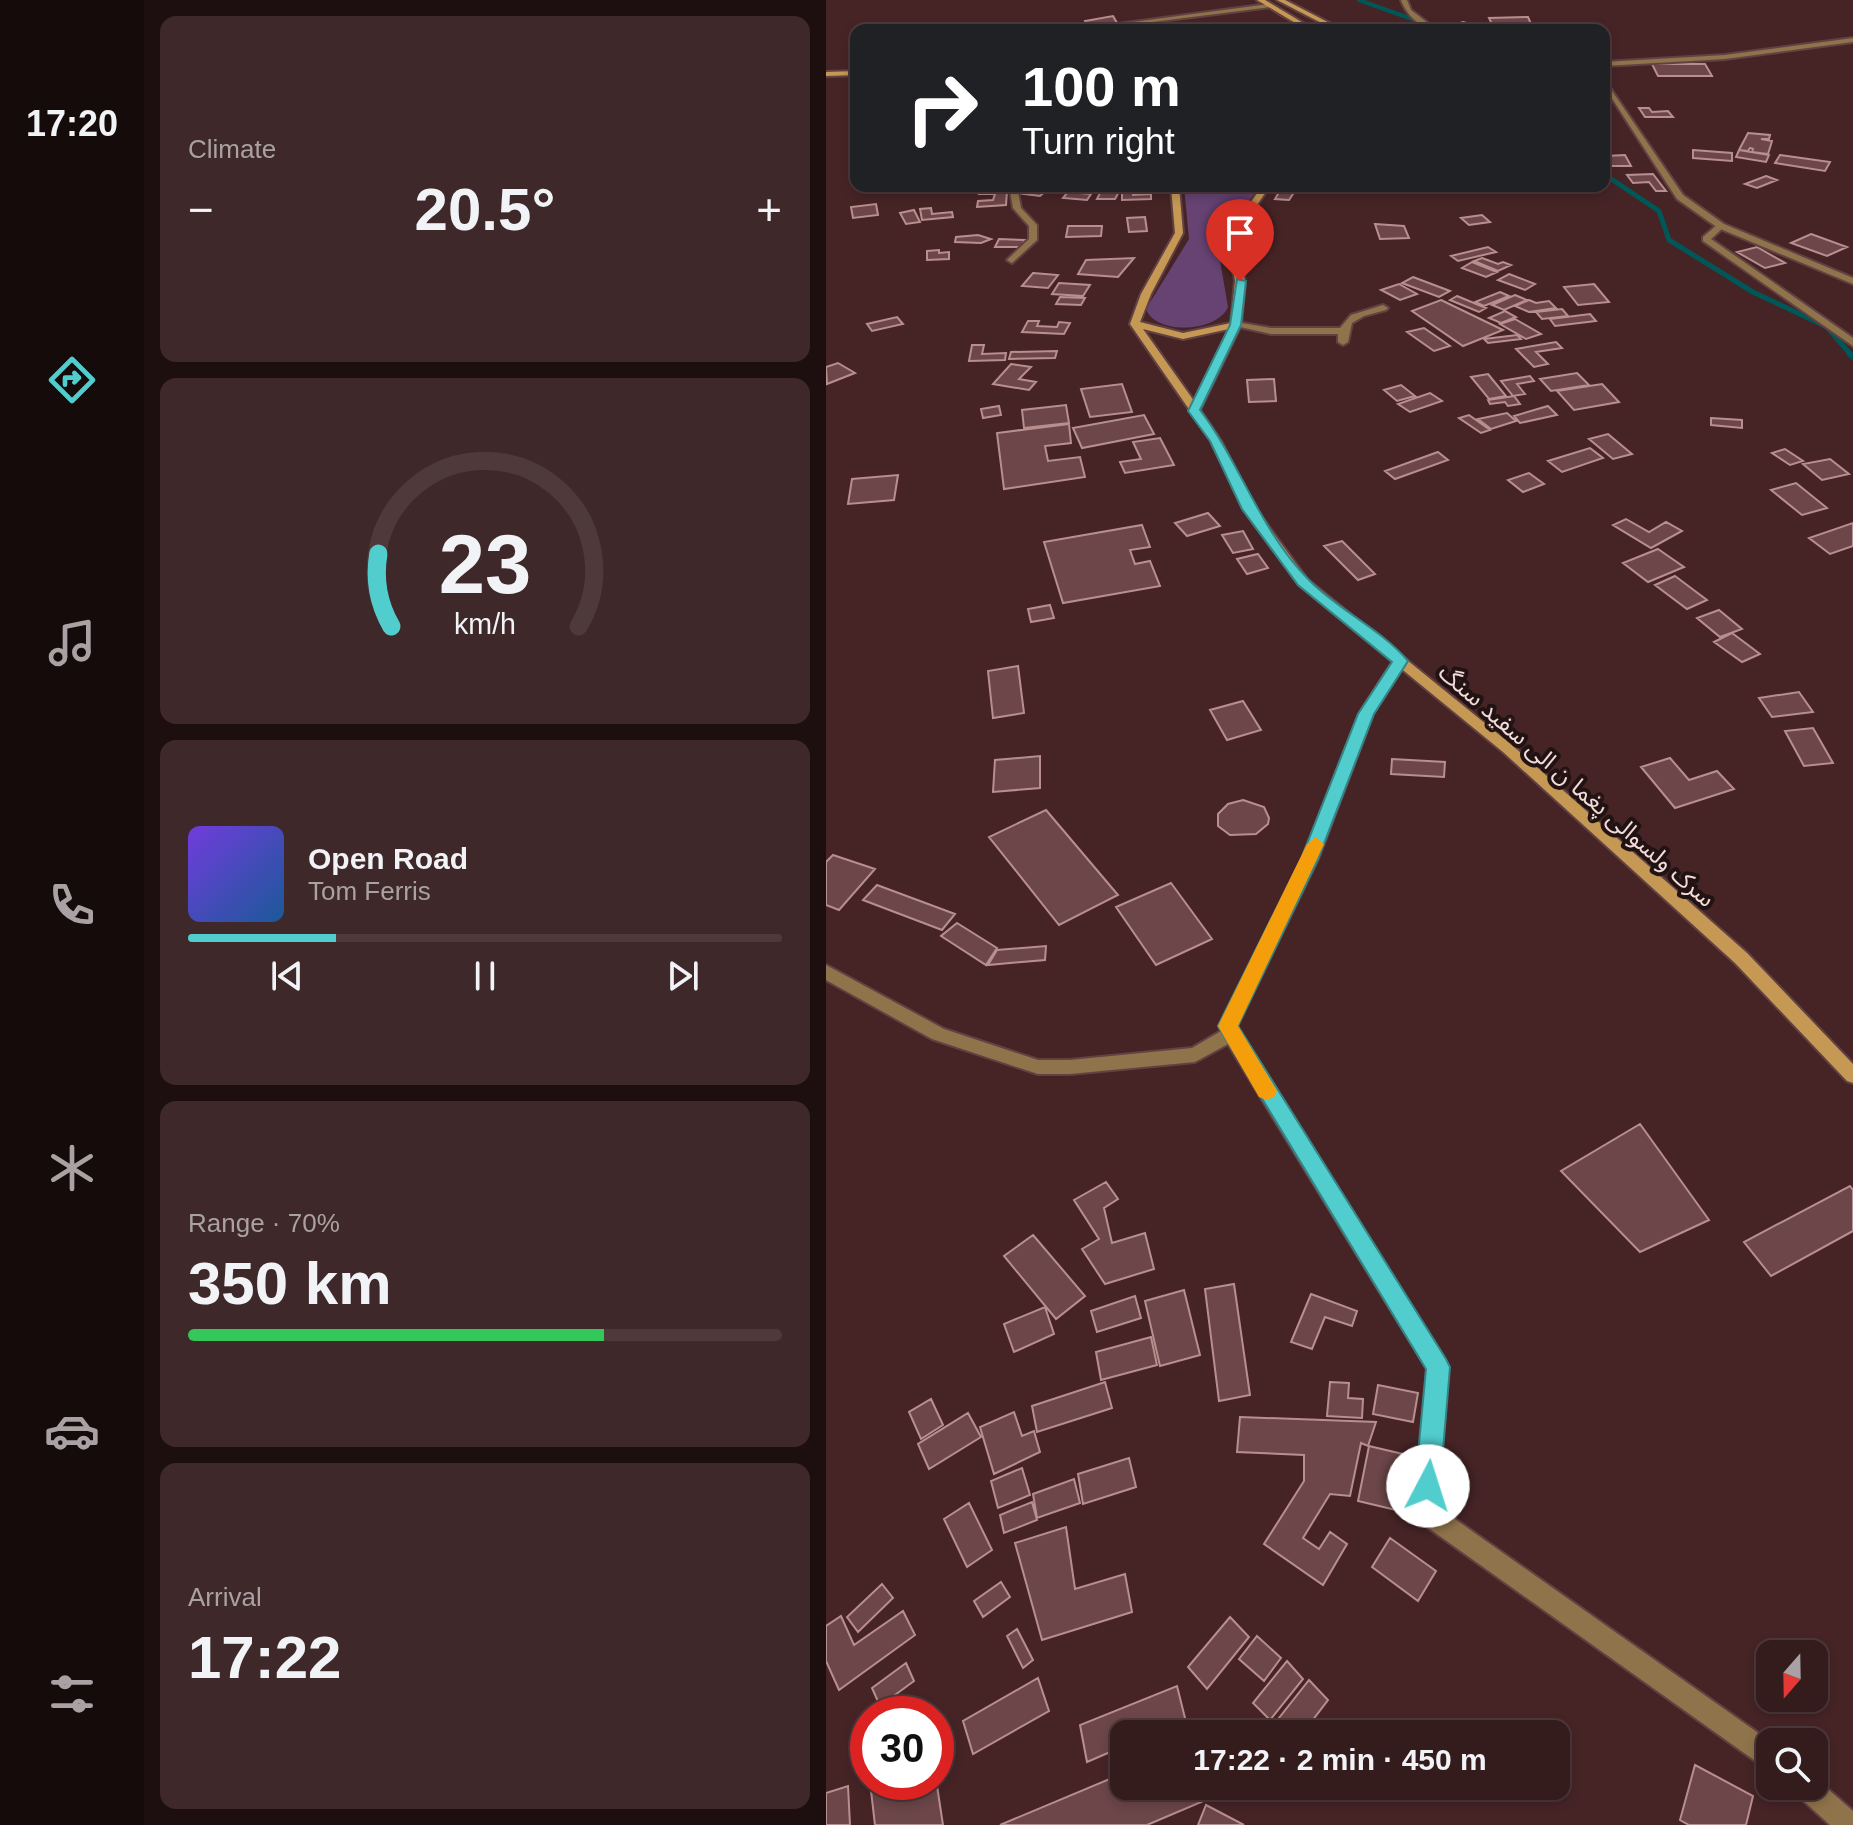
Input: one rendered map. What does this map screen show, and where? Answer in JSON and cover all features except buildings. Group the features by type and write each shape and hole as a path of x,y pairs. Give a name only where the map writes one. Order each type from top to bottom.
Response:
{"main road":[{"path":"1260,0 1301,24"},
{"path":"1280,0 1328,24"},
{"path":"826,74 850,73"},
{"path":"1176,192 1179,233 1146,294 1135,324 1183,336 1236,325"},
{"path":"1194,411 1236,325 1240,281 1231,237 1262,192"},
{"name":"سرک ولسوالی پغما ن الی سفید سنگ","path":"1135,324 1216,441 1249,509 1303,582 1508,749 1741,958 1853,1076"}],"street":[{"path":"1404,0 1408,11 1426,24"},
{"path":"1122,24 1119,21 1269,6"},
{"path":"1610,64 1725,57 1853,40"},
{"path":"1610,90 1680,197 1721,226 1853,281"},
{"path":"1012,260 1033,240 1033,225 1020,214 1013,201 1013,192"},
{"path":"1721,226 1706,239 1853,343"},
{"path":"1236,325 1342,336 1346,322 1359,313 1383,308"},
{"path":"1400,661 1366,714 1310,859 1228,1026 1438,1367 1428,1486 1435,1519 1756,1746"},
{"path":"826,972 938,1034 1038,1067 1070,1067 1195,1055 1231,1034"},
{"path":"1821,1800 1849,1825"}],"shaded area":[{"path":"1185,192 1255,192 1217,243 1228,307 1212,322 1187,328 1174,327 1152,318 1146,309 1189,239"}],"waterway":[{"path":"1359,0 1426,24"},
{"path":"1610,178 1659,211 1669,240 1753,292 1827,327 1851,355"}],"slow traffic":[{"path":"1267,1091 1228,1026 1316,844"}],"route":[{"path":"1240,281 1236,325 1194,411 1216,441 1249,509 1303,582 1400,661 1366,714 1310,859 1228,1026 1438,1367 1428,1486"}]}
